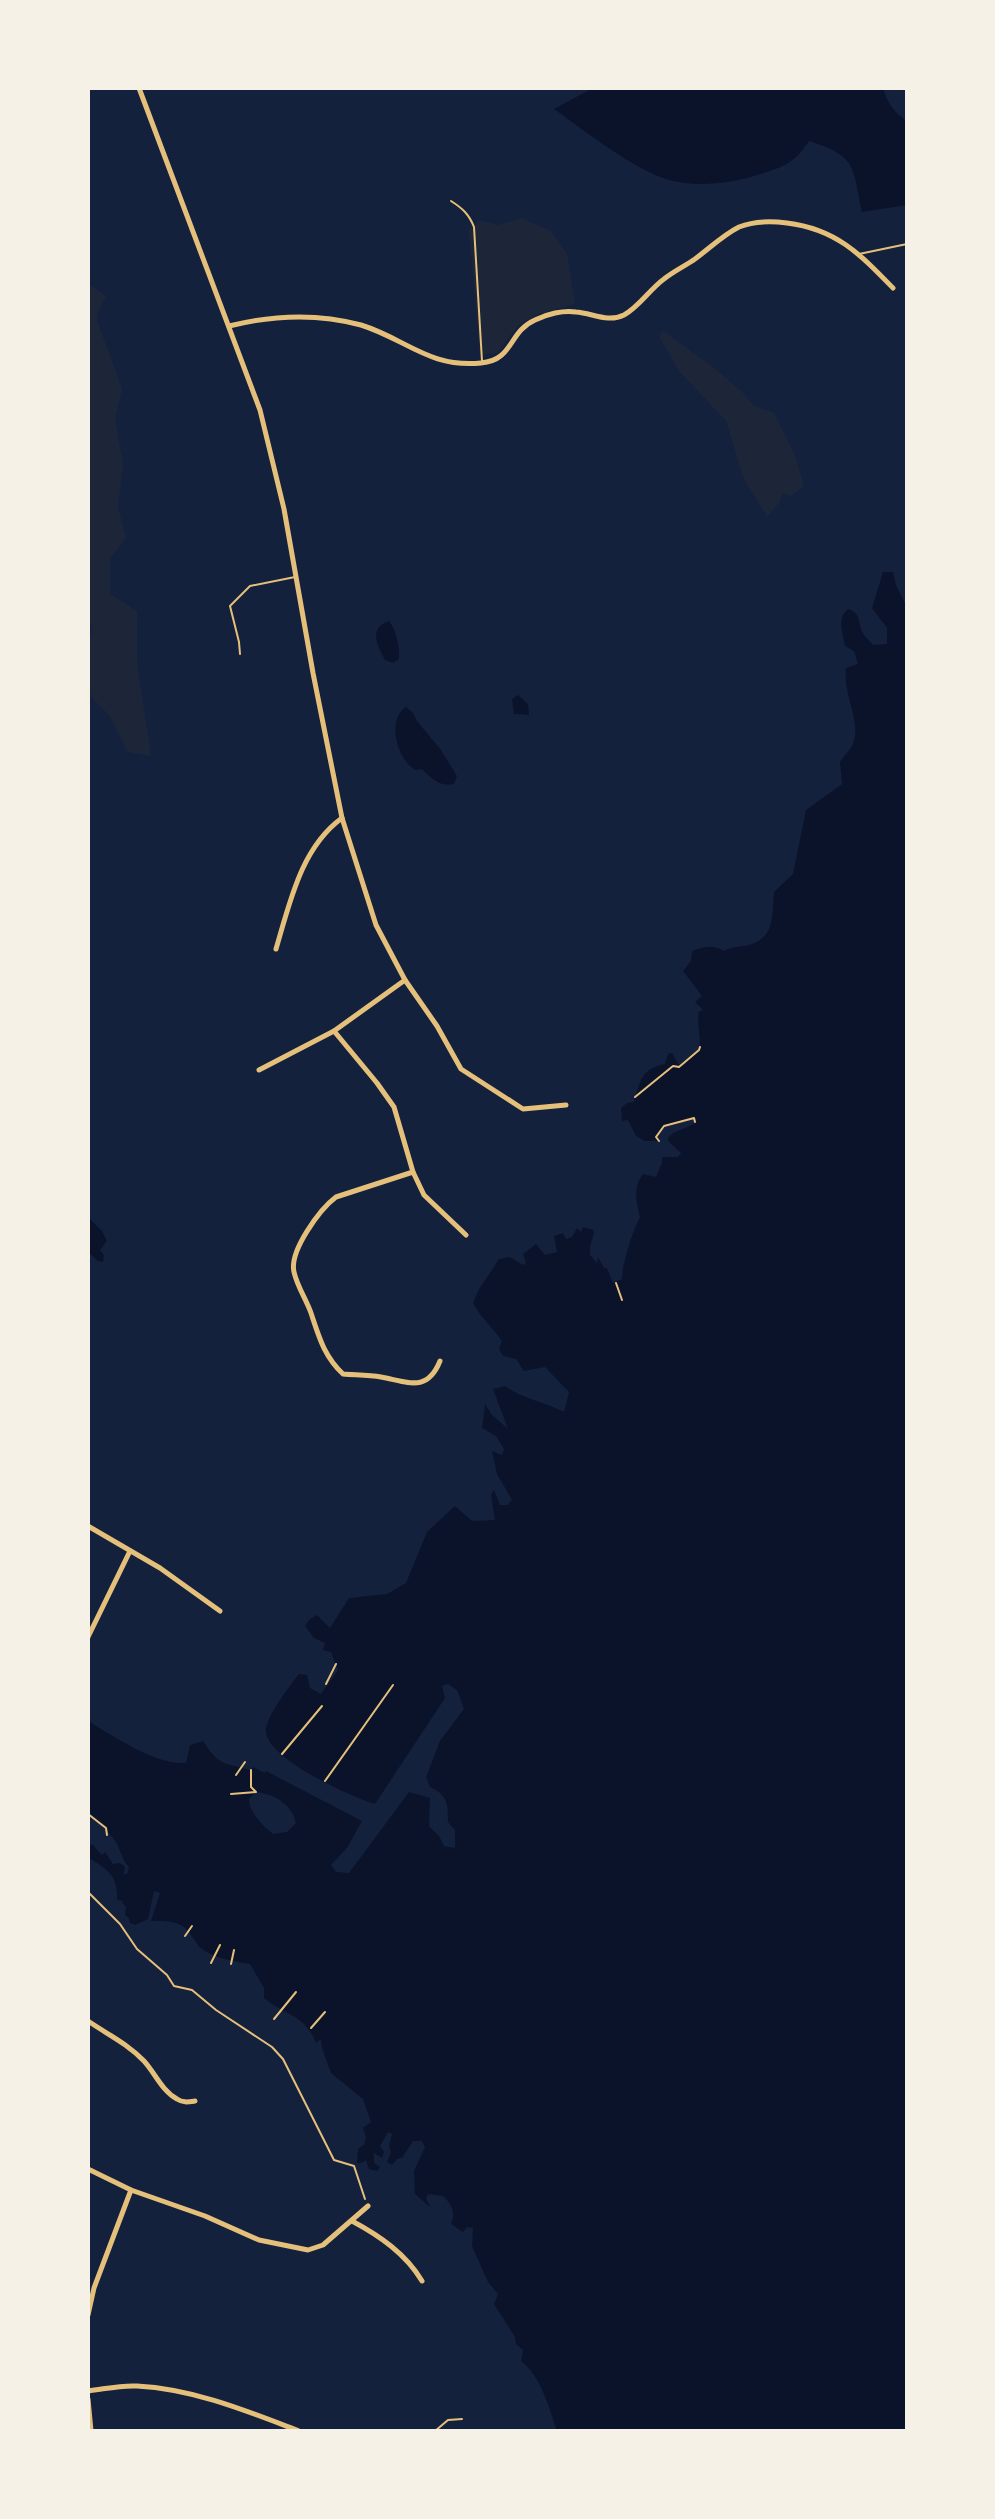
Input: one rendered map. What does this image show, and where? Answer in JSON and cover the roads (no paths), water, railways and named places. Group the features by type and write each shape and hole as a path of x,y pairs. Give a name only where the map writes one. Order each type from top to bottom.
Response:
{"street":[{"path":"139,88 260,410 284,509 342,818 376,925 405,980 437,1026 461,1069 523,1109 566,1105"},
{"path":"229,326 271,317 320,318 362,326 439,360 460,364 482,363 503,355 519,330 536,319 567,311 606,318 624,315 666,277 729,233 750,224 773,222 817,228 834,236 893,288"},
{"path":"276,949 304,865 322,836 342,818"},
{"path":"259,1070 334,1031 405,980"},
{"path":"334,1031 394,1107 413,1172 424,1195 466,1235"},
{"path":"413,1172 336,1197 328,1203 297,1250 293,1268 319,1341 331,1363 343,1374 377,1376 412,1384 424,1382 433,1376 440,1361"},
{"path":"88,1526 160,1568 220,1611"},
{"path":"88,1637 130,1551"},
{"path":"88,2021 144,2061 174,2098 195,2101"},
{"path":"88,2169 131,2190 205,2216 259,2240 308,2250 323,2245 368,2206"},
{"path":"88,2315 94,2288 131,2190"},
{"path":"352,2221 394,2248 422,2281"},
{"path":"88,2391 135,2386 162,2389 246,2410 299,2431"},
{"path":"88,2399 91,2431"}],"lane":[{"path":"451,201 464,210 474,227 482,363"},
{"path":"858,254 907,244"},
{"path":"240,654 230,606 250,586 297,576"}]}
